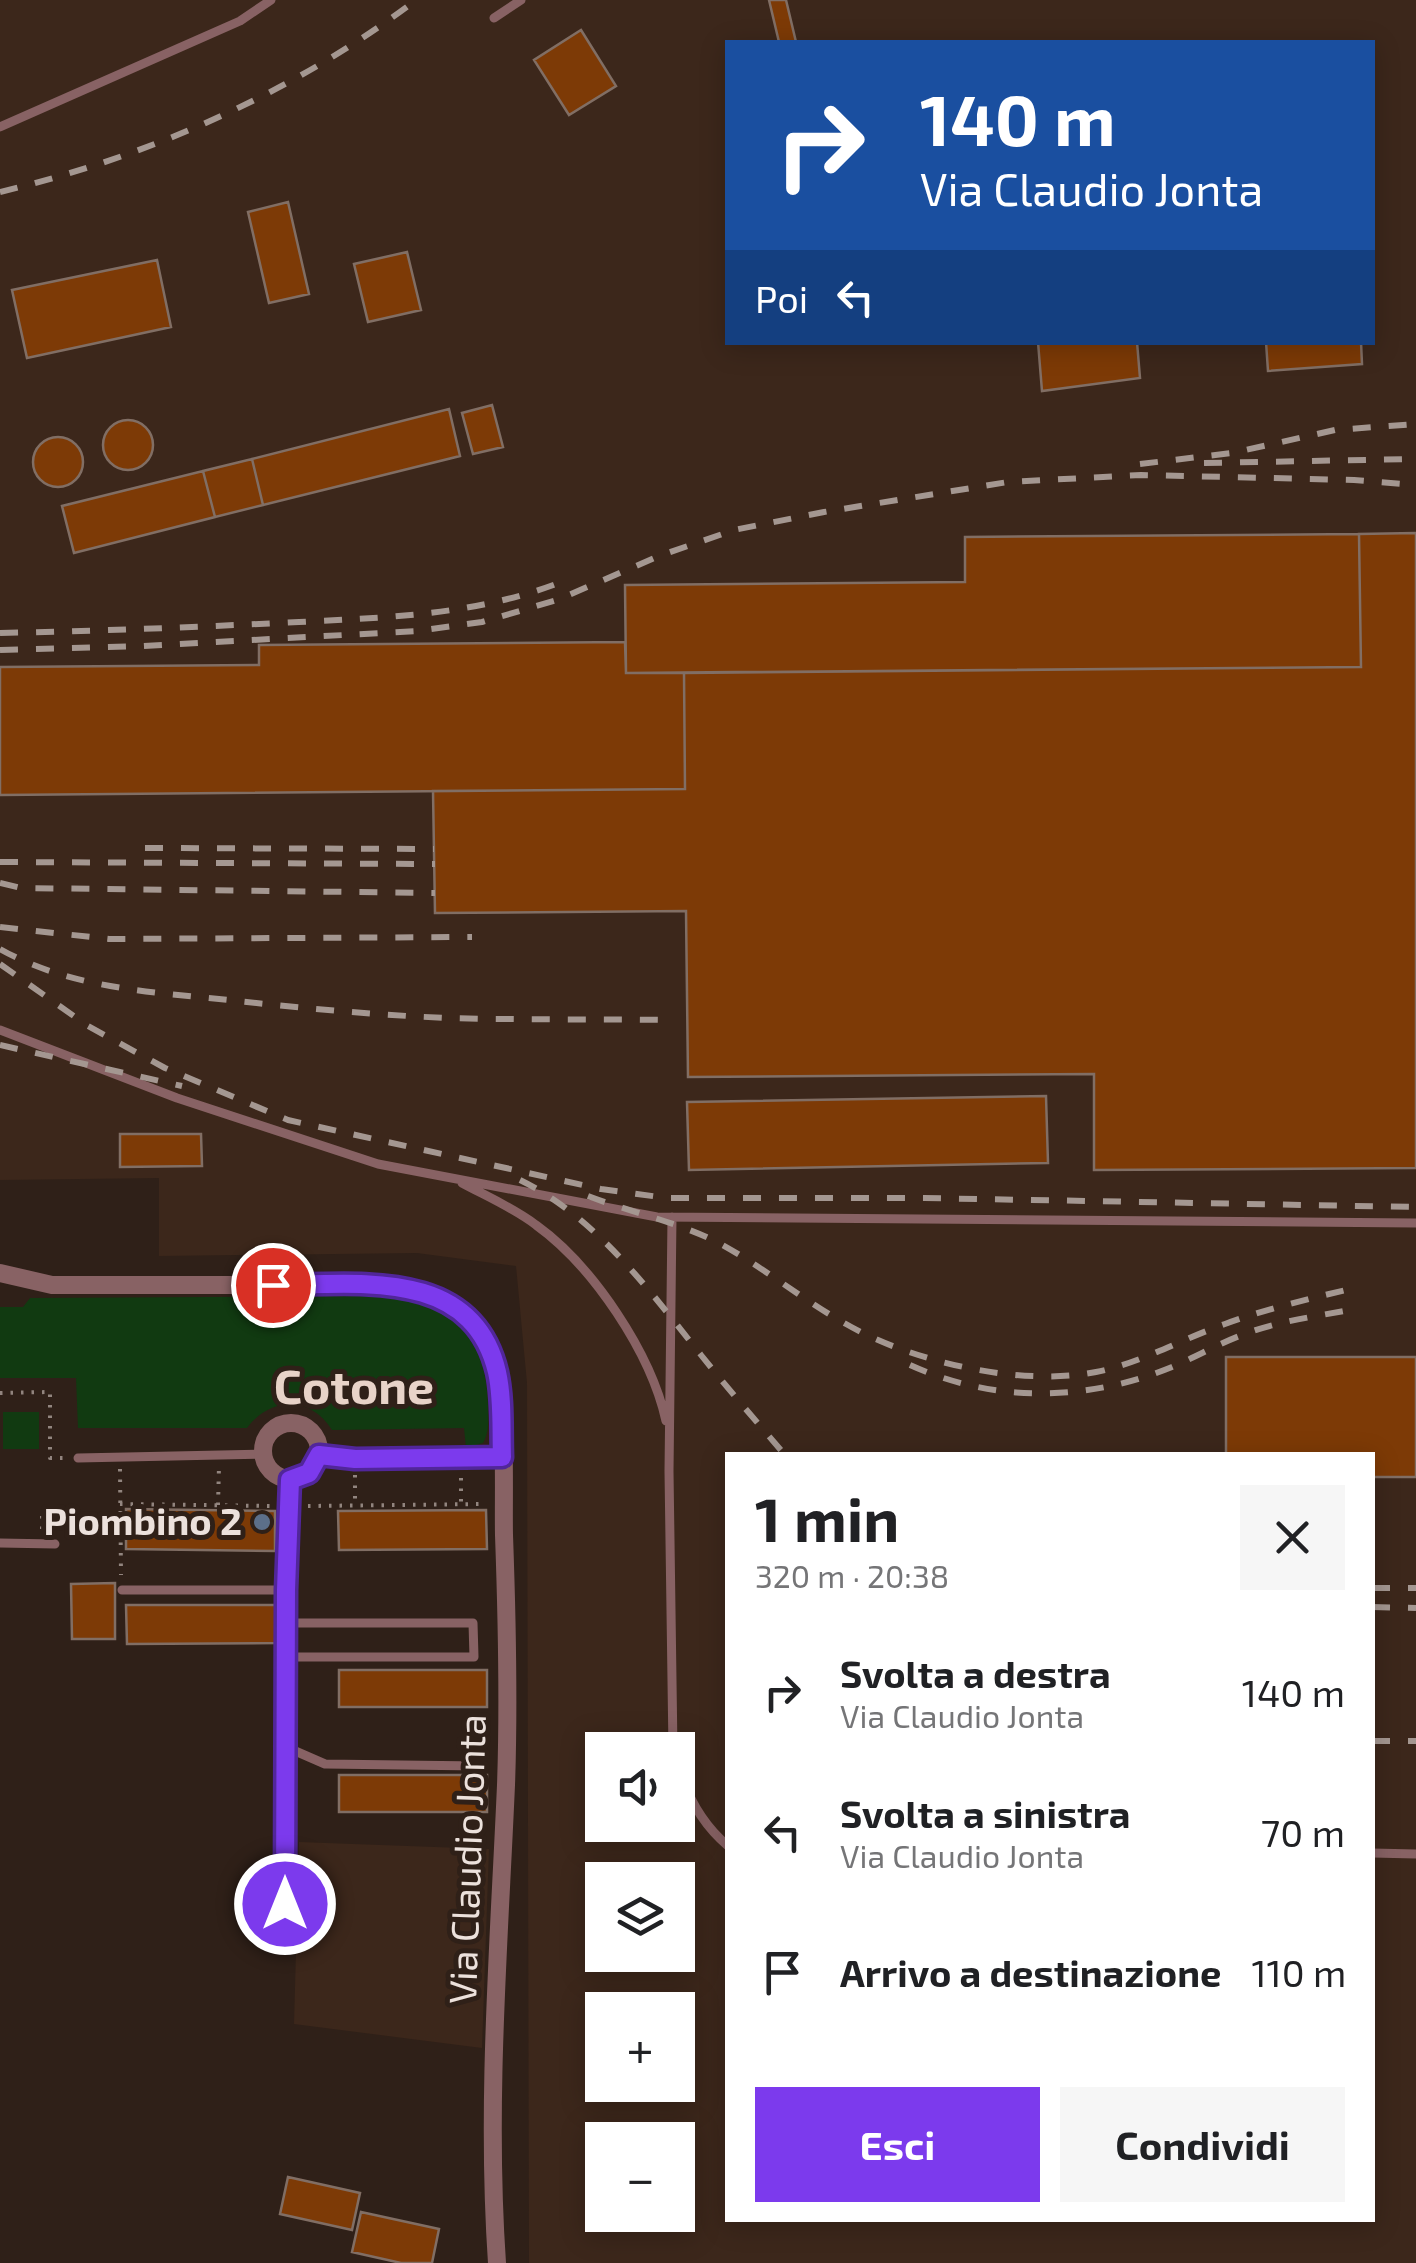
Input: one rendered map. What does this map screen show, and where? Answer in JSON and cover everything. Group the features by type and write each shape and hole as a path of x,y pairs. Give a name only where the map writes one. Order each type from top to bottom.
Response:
{"street":[{"name":"Via Claudio Jonta","path":"0,1273 52,1285 390,1285 432,1294 468,1318 491,1354 500,1394 507,1612 506,1779 490,2115 497,2263"},
{"path":"0,1284 28,1282"},
{"path":"286,1423 307,1428 314,1435 319,1455 309,1473 290,1480 272,1472 263,1454 268,1434 286,1423"},
{"path":"319,1455 355,1459 502,1457"},
{"path":"285,1904 290,1480"}],"lane":[{"path":"0,127 240,21 271,0"},
{"path":"494,18 521,0"},
{"path":"0,1030 177,1098 378,1164 672,1218 1416,1222"},
{"path":"456,1179 536,1225 581,1266 632,1338 662,1402 670,1439"},
{"path":"672,1218 673,1732"},
{"path":"78,1458 263,1454"},
{"path":"0,1543 55,1544"},
{"path":"122,1590 286,1590"},
{"path":"286,1624 473,1624 474,1656 286,1657"},
{"path":"286,1747 325,1764 480,1766"},
{"path":"695,1806 725,1843"},
{"path":"1375,1853 1416,1854"}],"path":[{"path":"0,1392 50,1392 50,1458 78,1458"},
{"path":"218,1506 219,1457"},
{"path":"120,1458 122,1590"},
{"path":"461,1458 462,1504"},
{"path":"355,1459 355,1506"},
{"path":"120,1504 504,1504"},
{"path":"42,1510 42,1544"}],"shaded area":[{"path":"0,0 1416,0 1416,2263 529,2263 527,1383 516,1266 417,1253 159,1256 159,1178 0,1180"},
{"path":"299,1842 489,1849 482,2048 294,2024"}],"green space":[{"path":"390,1296 432,1307 462,1329 473,1344 486,1382 488,1424 483,1443 466,1448 464,1428 332,1430 313,1411 291,1404 267,1410 247,1428 78,1428 76,1378 0,1378 0,1307 23,1307 30,1298"},
{"path":"3,1412 39,1412 39,1449 3,1449"}],"building":[{"path":"769,0 786,0 796,40 779,40"},
{"path":"581,30 616,86 569,115 534,60"},
{"path":"288,202 309,294 269,303 248,212"},
{"path":"407,252 421,310 368,322 354,264"},
{"path":"157,260 171,327 27,358 12,290"},
{"path":"1038,345 1137,345 1140,378 1042,391"},
{"path":"1266,345 1361,345 1362,364 1268,371"},
{"path":"492,405 503,447 473,454 462,413"},
{"path":"449,409 460,456 263,505 252,459"},
{"path":"128,420 146,427 153,445 146,463 128,470 110,463 103,445 110,427"},
{"path":"58,437 76,444 83,462 76,480 58,487 40,480 33,462 40,444"},
{"path":"252,459 263,505 215,517 203,471"},
{"path":"203,471 215,517 74,553 62,506"},
{"path":"1416,533 1416,1168 1094,1170 1094,1074 688,1077 686,911 435,913 433,791 685,789 684,673 1361,667 1359,534"},
{"path":"1359,534 1361,667 626,673 625,585 965,582 965,537"},
{"path":"625,642 626,673 684,673 685,789 0,795 0,667 259,665 259,645"},
{"path":"1046,1096 1048,1163 689,1170 687,1102"},
{"path":"120,1134 201,1134 202,1166 120,1167"},
{"path":"1226,1357 1416,1357 1416,1477 1375,1477 1375,1452 1226,1452"},
{"path":"126,1509 275,1511 275,1551 126,1549"},
{"path":"486,1510 487,1549 339,1550 338,1511"},
{"path":"115,1583 115,1639 72,1639 71,1584"},
{"path":"126,1605 279,1605 279,1643 127,1644"},
{"path":"339,1670 487,1670 487,1707 339,1707"},
{"path":"339,1775 487,1775 487,1812 339,1812"},
{"path":"288,2177 360,2193 352,2230 280,2214"},
{"path":"361,2212 439,2229 432,2263 401,2263 352,2252"}],"railway":[{"path":"0,192 111,160 218,117 320,64 416,0"},
{"path":"1140,464 1232,453 1335,430 1416,424"},
{"path":"1204,463 1416,459"},
{"path":"0,650 417,631 482,622 557,600 659,556 734,530 1008,482 1141,475 1416,485"},
{"path":"0,633 403,616 503,600 569,579"},
{"path":"145,848 434,849"},
{"path":"0,862 435,864"},
{"path":"0,883 21,888 435,893"},
{"path":"0,927 109,939 472,937"},
{"path":"0,949 82,980 170,994 420,1017 668,1020"},
{"path":"0,964 88,1026 165,1068 288,1120 601,1189 667,1198 924,1198 1416,1207"},
{"path":"0,1045 182,1086"},
{"path":"520,1180 573,1214 620,1257 782,1452"},
{"path":"588,1196 717,1242 873,1338 934,1360 1001,1373 1066,1376 1113,1368 1240,1319 1350,1289"},
{"path":"910,1365 974,1386 1007,1392 1073,1392 1139,1379 1270,1326 1355,1309"},
{"path":"1375,1588 1416,1588"},
{"path":"1375,1607 1416,1608"},
{"path":"1375,1741 1416,1741"}],"place":[{"name":"Piombino 2","path":"262,1522"}],"district":[{"name":"Cotone","path":"354,1387"}],"route":[{"path":"273,1285 390,1285 432,1294 452,1305 468,1318 491,1354 500,1394 502,1457 355,1459 319,1455 309,1473 290,1480 285,1904"}]}
